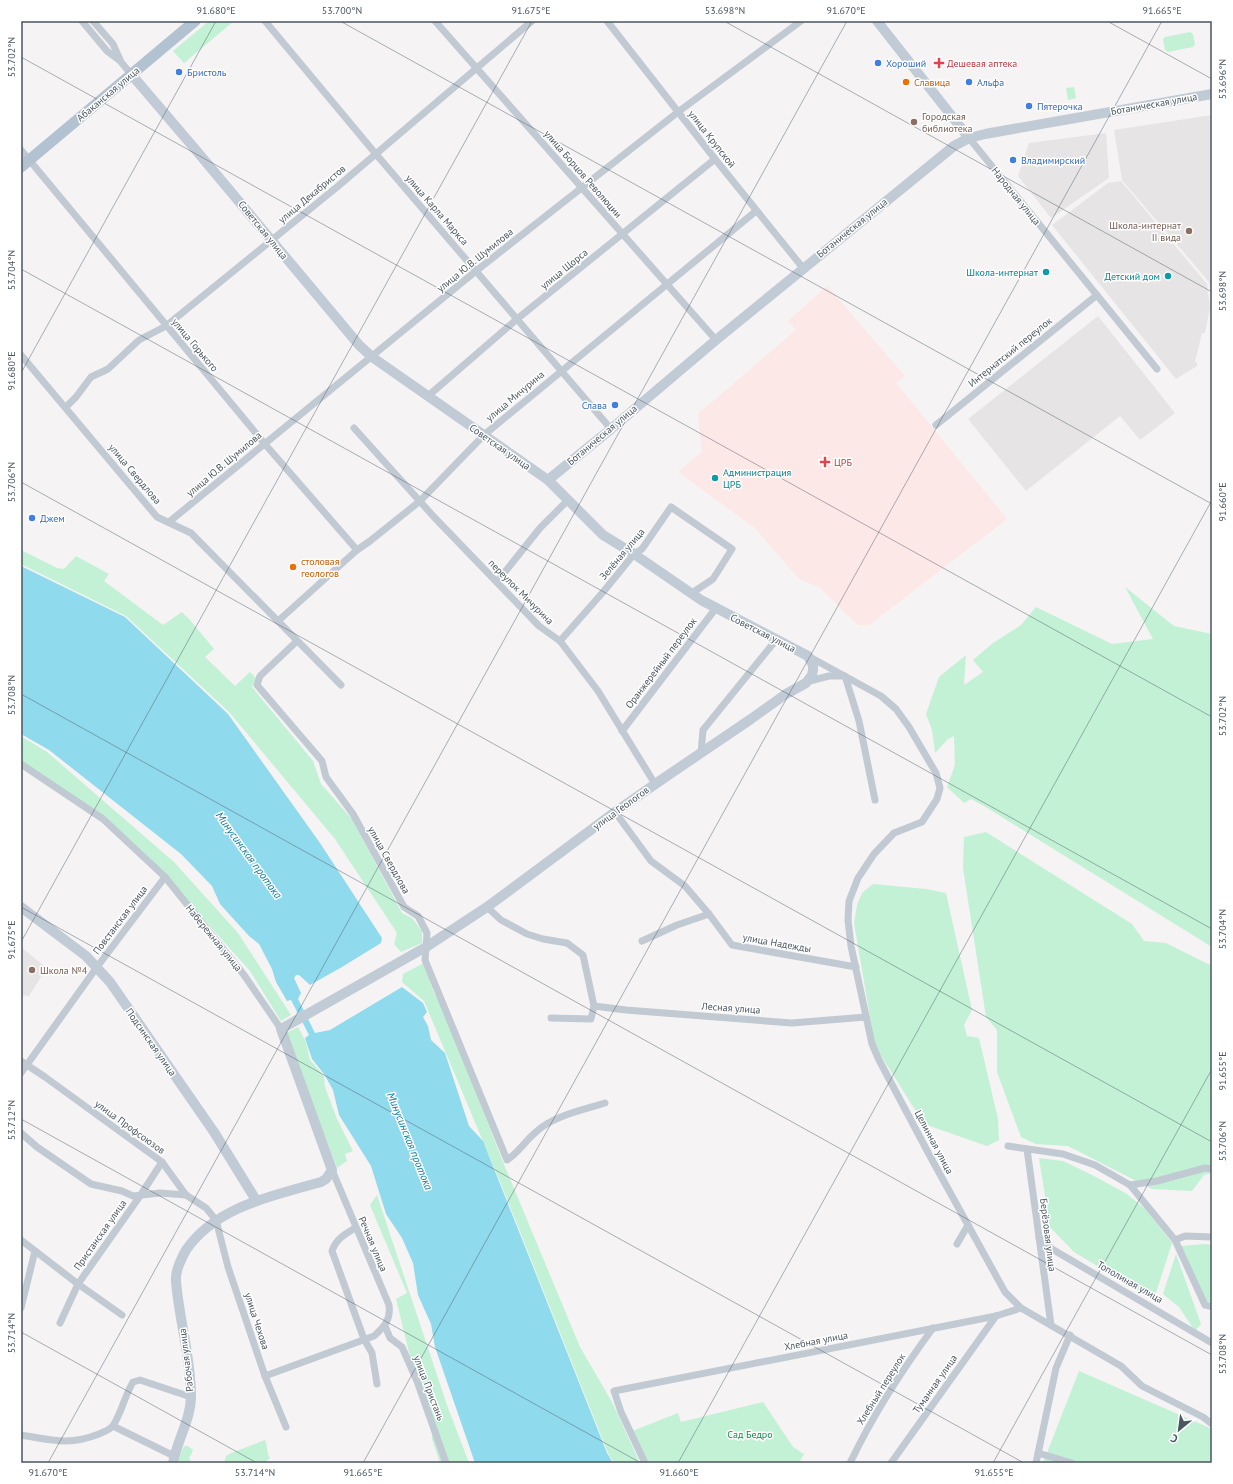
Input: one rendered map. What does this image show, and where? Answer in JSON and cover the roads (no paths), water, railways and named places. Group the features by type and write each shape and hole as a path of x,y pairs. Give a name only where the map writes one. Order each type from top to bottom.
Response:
{"main road":[{"name":"Абаканская улица","path":"25,163 195,21"}],"street":[{"name":"Советская улица","path":"82,21 107,51 121,62 132,74 359,345 372,357 548,480 603,535 634,554 701,600 845,676"},
{"name":"Советская улица","path":"93,21 112,44 121,62"},
{"name":"улица Карла Маркса","path":"265,21 375,153 611,429"},
{"name":"улица Борцов Революции","path":"435,21 716,340"},
{"name":"улица Декабристов","path":"66,407 76,397 91,377 108,369 139,340 166,326 272,240 532,21"},
{"name":"улица Крупской","path":"607,21 756,211 803,268"},
{"name":"улица Ю.В. Шумилова","path":"169,522 476,271 678,112 801,21"},
{"name":"Народная улица","path":"877,21 969,138 1157,368"},
{"name":"Ботаническая улица","path":"548,480 803,268 942,154 954,146 969,138 985,134 1212,94"},
{"name":"улица Горького","path":"21,150 25,163 166,326 356,550"},
{"name":"улица Щорса","path":"428,396 517,319 715,159"},
{"name":"улица Мичурина","path":"278,621 356,550 370,541 420,501 484,436 560,371 756,211"},
{"name":"Интернатский переулок","path":"936,425 1097,295"},
{"name":"улица Свердлова","path":"21,355 157,517 191,533 341,685"},
{"name":"переулок Мичурина","path":"354,428 420,501 497,582 540,626 560,641 598,691 655,784"},
{"path":"497,582 540,528 568,500"},
{"name":"Зелёная улица","path":"560,641 634,554 642,550 671,507 732,549 713,579 692,593"},
{"name":"Оранжерейный переулок","path":"622,731 716,608"},
{"path":"701,753 703,730 776,640"},
{"name":"улица Свердлова","path":"297,641 260,676 258,685 322,761 326,777 353,814 404,907 418,916 427,932 425,960 507,1160 515,1155 536,1131 551,1121 605,1103"},
{"path":"806,682 812,676 813,670 813,665 808,656"},
{"path":"806,682 829,676 845,676 859,721 875,800"},
{"name":"Целинная улица","path":"845,676 880,696 896,709 909,727 936,773 940,788 938,800 922,822 894,833 874,854 858,878 849,901 848,920 851,946 872,1044 879,1060 1006,1292 1021,1308 1070,1335 1121,1366 1142,1386 1202,1417 1212,1424"},
{"name":"улица Геологов","path":"286,1027 426,947 487,907 615,812 786,694 806,682"},
{"name":"Набережная улица","path":"21,764 103,819 165,877 286,1027 332,1170"},
{"name":"улица Надежды","path":"615,812 650,861 685,886 710,914 732,945 856,967"},
{"name":"Повстанская улица","path":"21,1073 24,1063 165,877"},
{"name":"Подсинская улица","path":"21,907 86,956 110,982 214,1132 256,1200"},
{"path":"487,907 501,920 527,934 543,939 567,943 583,955 594,1006 591,1019 551,1018"},
{"path":"642,941 677,925 710,914"},
{"name":"Лесная улица","path":"594,1006 626,1010 792,1023 866,1017"},
{"name":"улица Профсоюзов","path":"24,1063 162,1162 186,1195 206,1208 216,1220"},
{"path":"21,1133 37,1147 91,1184 122,1191 133,1196 160,1193 186,1195"},
{"path":"1008,1146 1063,1154 1095,1165 1130,1185 1175,1240 1205,1305 1212,1307"},
{"name":"Берёзовая улица","path":"1027,1149 1051,1325"},
{"name":"Пристанская улица","path":"60,1323 78,1284 162,1162"},
{"path":"1130,1185 1157,1181 1205,1168 1212,1170"},
{"path":"216,1220 256,1200 321,1182 326,1179 332,1170"},
{"name":"Речная улица","path":"332,1170 389,1305 390,1313 385,1326"},
{"name":"Рабочая улица","path":"174,1459 188,1415 191,1397 190,1374 176,1280 181,1259 188,1248 196,1237 216,1220"},
{"name":"улица Чехова","path":"216,1220 228,1267 265,1376 286,1427"},
{"path":"957,1244 968,1225"},
{"path":"356,1228 342,1236 335,1243 332,1251 364,1339 372,1353 377,1384"},
{"path":"1175,1240 1185,1236 1212,1237"},
{"name":"Тополиная улица","path":"1039,1238 1052,1248 1212,1343"},
{"path":"21,1240 78,1284 122,1315"},
{"path":"21,1308 35,1251"},
{"name":"Хлебная улица","path":"645,1463 621,1412 614,1391 996,1316 1021,1308"},
{"name":"Туманная улица","path":"891,1463 996,1316"},
{"path":"265,1376 374,1336 385,1326"},
{"name":"улица Пристань","path":"385,1326 390,1338 402,1347 417,1381 446,1463"},
{"name":"Хлебный переулок","path":"850,1463 860,1442 892,1389 933,1328"},
{"path":"1036,1463 1056,1368 1070,1335"},
{"path":"21,1435 58,1442 76,1441 88,1438 109,1429 113,1426 129,1388 133,1382 140,1380 191,1397"},
{"path":"113,1426 174,1459"},
{"path":"1038,1453 1072,1463"}],"water":[{"name":"Минусинская протока","path":"21,566 125,617 228,714 320,843 382,938 381,943 310,985 299,975 296,975 294,978 301,993 298,999 315,1033 330,1030 402,987 423,1003 427,1012 423,1017 428,1026 431,1040 445,1053 469,1126 483,1141 607,1453 613,1463 475,1463 435,1347 431,1324 418,1295 413,1263 402,1238 386,1214 371,1166 339,1115 333,1090 324,1074 312,1059 305,1038 309,1035 291,1000 287,1001 276,982 272,969 259,944 249,936 220,904 212,886 181,854 49,750 21,734"}],"place":[{"name":"Хороший","path":"878,63"},
{"name":"Дешевая аптека","path":"939,63"},
{"name":"Бристоль","path":"179,72"},
{"name":"Славица","path":"906,82"},
{"name":"Альфа","path":"969,82"},
{"name":"Пятерочка","path":"1029,106"},
{"name":"Городская библиотека","path":"914,122"},
{"name":"Владимирский","path":"1013,160"},
{"name":"Школа-интернат II вида","path":"1189,231"},
{"name":"Школа-интернат","path":"1046,272"},
{"name":"Детский дом","path":"1168,276"},
{"name":"Слава","path":"615,405"},
{"name":"ЦРБ","path":"825,462"},
{"name":"Администрация ЦРБ","path":"715,478"},
{"name":"Джем","path":"32,518"},
{"name":"столовая геологов","path":"293,567"},
{"name":"Школа №4","path":"32,970"}],"park label":[{"name":"Сад Бедро","path":"750,1434"}]}
